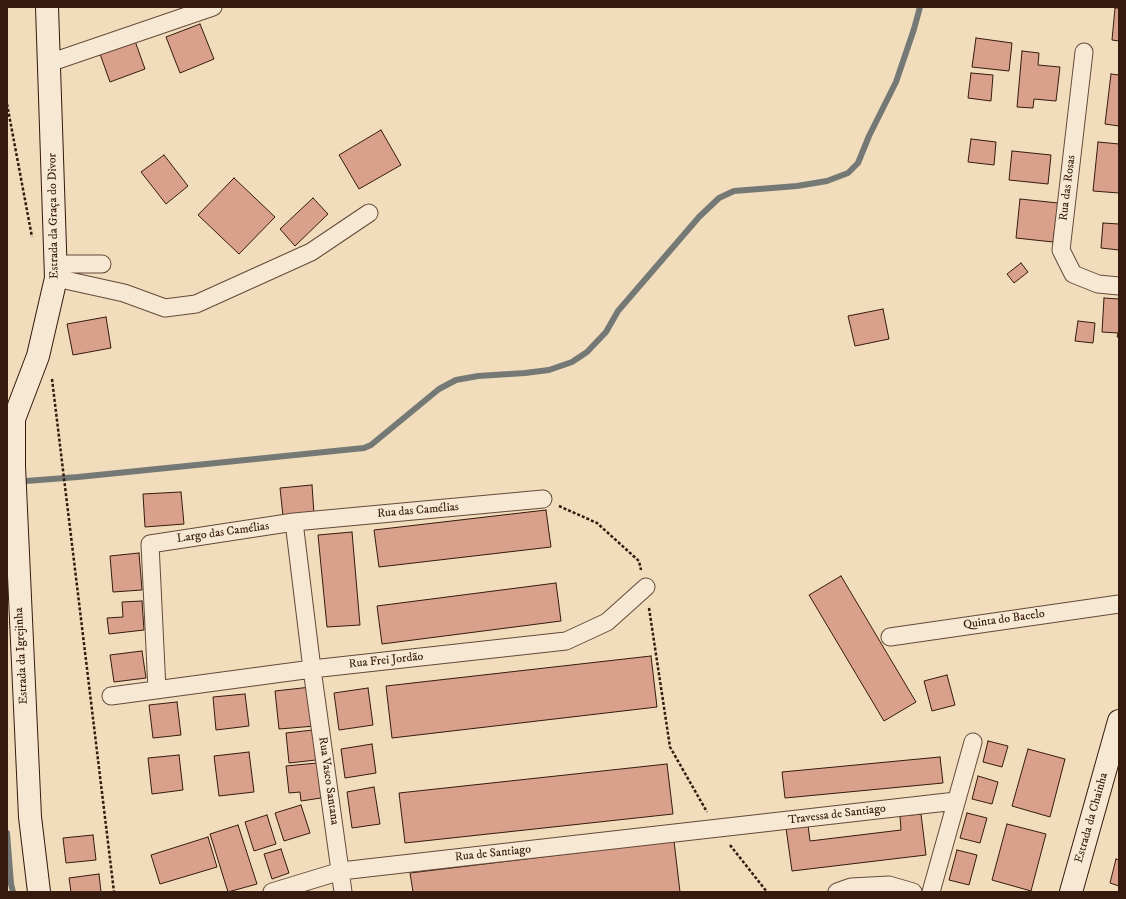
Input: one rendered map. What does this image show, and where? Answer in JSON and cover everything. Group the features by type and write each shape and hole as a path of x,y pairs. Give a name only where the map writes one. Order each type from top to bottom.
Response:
{"street":[{"name":"Estrada da Graça do Divor","path":"11,414 38,356 56,271 47,7"},
{"path":"49,63 213,7"},
{"name":"Rua das Rosas","path":"1084,52 1061,250 1073,274 1098,284 1119,286"},
{"path":"56,271 165,308 196,304 311,252 369,213"},
{"path":"56,271 102,264"},
{"name":"Estrada da Igrejinha","path":"11,414 30,817 39,892"},
{"name":"Rua das Camélias","path":"294,522 543,499"},
{"path":"294,522 312,669"},
{"name":"Largo das Camélias","path":"157,690 150,544 294,522"},
{"name":"Rua Frei Jordão","path":"111,696 312,669 566,641 607,622 646,587"},
{"name":"Quinta do Bacelo","path":"890,636 1119,604"},
{"name":"Rua Vasco Santana","path":"312,669 343,892"},
{"name":"Estrada da Chainha","path":"1071,892 1119,721"},
{"path":"930,892 973,742"},
{"name":"Travessa de Santiago","path":"717,829 956,801"},
{"name":"Rua de Santiago","path":"272,892 341,871 717,829"},
{"path":"837,892 851,887 889,885 913,892"}],"path":[{"path":"7,104 33,241"},
{"path":"52,376 114,892"},
{"path":"543,499 597,523 639,561 646,587 670,747 717,829 767,892"}],"building":[{"path":"1115,8 1119,8 1119,41 1112,40"},
{"path":"200,24 214,59 180,73 166,37"},
{"path":"976,38 1012,43 1009,71 972,67"},
{"path":"135,41 145,69 110,82 100,54"},
{"path":"1022,51 1039,53 1038,65 1060,67 1056,101 1034,99 1033,108 1017,107"},
{"path":"971,73 993,75 991,101 968,98"},
{"path":"1111,74 1119,75 1119,126 1105,124"},
{"path":"381,130 401,165 359,189 339,155"},
{"path":"971,139 996,142 994,165 968,162"},
{"path":"1098,142 1119,144 1119,193 1093,191"},
{"path":"1012,151 1051,155 1048,184 1009,180"},
{"path":"164,155 188,186 166,204 141,172"},
{"path":"234,178 275,217 239,254 198,215"},
{"path":"313,198 328,214 295,246 280,229"},
{"path":"1020,199 1058,203 1053,242 1016,238"},
{"path":"1103,223 1119,224 1119,250 1101,248"},
{"path":"1021,263 1028,272 1014,283 1007,274"},
{"path":"1104,298 1119,299 1119,337 1117,337 1118,333 1102,332"},
{"path":"883,309 889,339 855,346 848,316"},
{"path":"106,317 111,348 73,355 67,324"},
{"path":"1078,321 1095,323 1093,343 1075,341"},
{"path":"312,485 314,514 283,516 280,488"},
{"path":"181,492 184,524 145,527 143,494"},
{"path":"546,510 551,547 379,567 374,530"},
{"path":"352,532 360,625 327,627 318,535"},
{"path":"139,553 142,590 113,592 110,556"},
{"path":"841,576 916,702 884,721 809,595"},
{"path":"556,583 561,621 382,644 377,606"},
{"path":"142,601 144,630 109,634 107,618 123,617 122,602"},
{"path":"142,651 146,678 114,682 110,655"},
{"path":"651,656 657,707 392,738 386,686"},
{"path":"947,675 955,705 932,711 924,681"},
{"path":"311,687 315,726 279,729 275,691"},
{"path":"368,688 373,725 339,730 334,693"},
{"path":"245,694 249,726 216,730 213,697"},
{"path":"177,702 181,735 153,738 149,705"},
{"path":"313,730 316,760 289,763 286,733"},
{"path":"988,741 1008,746 1002,767 983,762"},
{"path":"372,744 376,773 345,778 341,749"},
{"path":"1028,749 1065,759 1050,817 1012,806"},
{"path":"249,752 254,792 219,796 214,756"},
{"path":"179,755 183,790 152,794 148,758"},
{"path":"940,757 943,783 785,798 782,772"},
{"path":"317,763 321,798 301,801 300,792 289,793 286,766"},
{"path":"667,764 673,814 405,843 399,793"},
{"path":"978,776 998,782 992,804 972,799"},
{"path":"374,787 380,824 352,828 347,792"},
{"path":"301,805 310,833 284,841 275,813"},
{"path":"967,813 987,818 980,843 960,838"},
{"path":"921,814 926,855 792,871 786,828 808,825 810,841 901,830 900,816"},
{"path":"267,815 276,844 254,851 245,822"},
{"path":"1007,824 1046,834 1031,891 992,880"},
{"path":"238,825 257,884 228,892 210,834"},
{"path":"93,835 96,860 66,863 63,838"},
{"path":"208,837 217,867 160,884 151,855"},
{"path":"674,841 680,892 413,892 410,873"},
{"path":"281,849 289,873 272,879 264,854"},
{"path":"957,850 977,855 969,885 949,880"},
{"path":"1116,859 1119,860 1119,886 1110,883"},
{"path":"99,874 101,892 71,892 69,878"}],"waterway":[{"path":"26,481 364,448 371,445 439,389 456,380 478,376 549,370 572,362 587,352 606,332 618,311 699,217 719,198 734,191 797,186 827,181 848,173 858,163 869,136 896,82 920,7"},
{"path":"7,833 13,892"}]}
